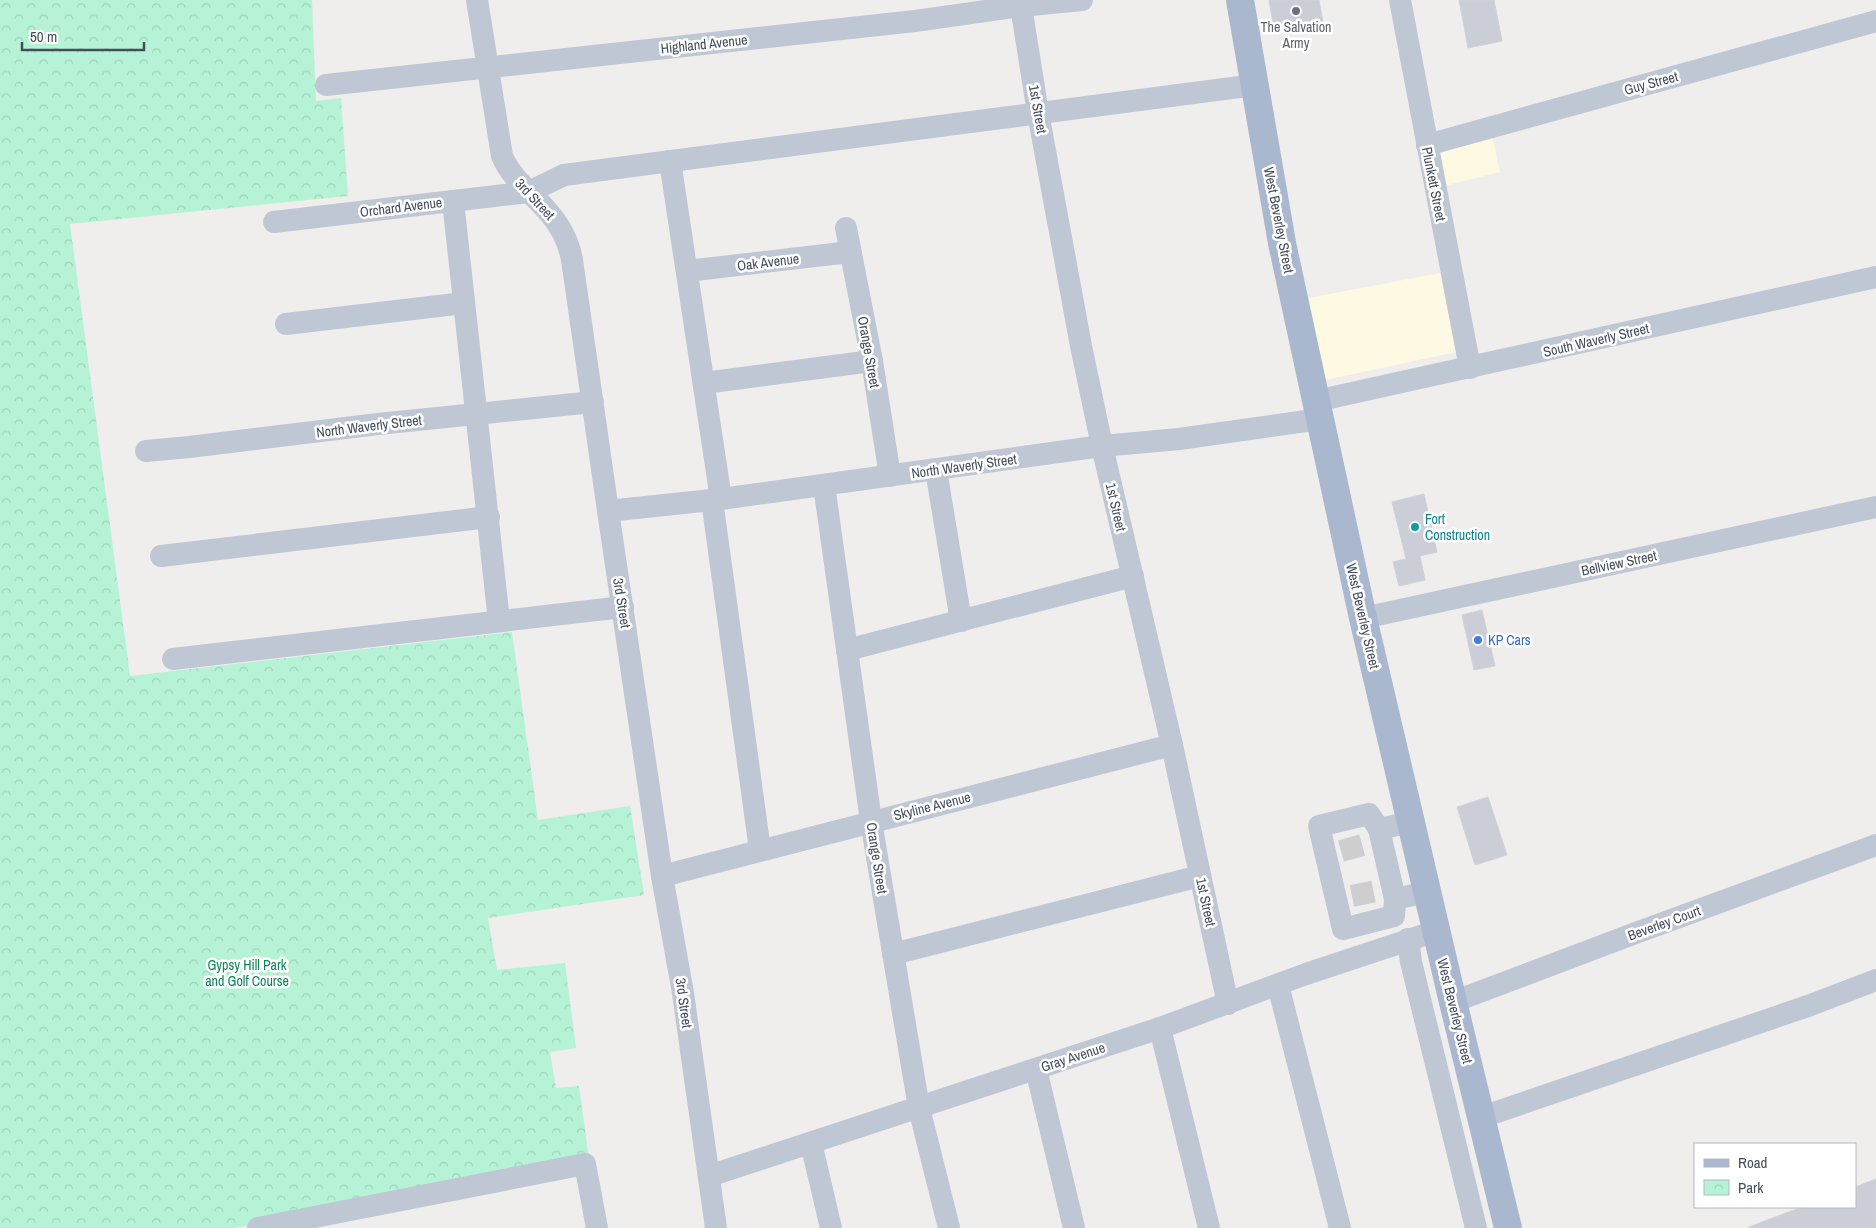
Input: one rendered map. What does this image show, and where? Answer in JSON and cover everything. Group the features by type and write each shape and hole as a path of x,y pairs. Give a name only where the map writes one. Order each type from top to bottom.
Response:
{"main road":[{"name":"West Beverley Street","path":"1240,0 1282,243 1363,618 1508,1228"}],"street":[{"name":"3rd Street","path":"477,0 502,156 512,174 557,222 570,252 662,876 683,993 716,1228"},
{"name":"Highland Avenue","path":"326,85 915,21 1021,6 1082,0"},
{"name":"Plunkett Street","path":"1400,0 1470,368"},
{"name":"1st Street","path":"1021,6 1038,113 1081,346 1102,446 1172,745 1228,1004"},
{"name":"Guy Street","path":"1427,145 1876,21"},
{"name":"Orchard Avenue","path":"274,222 529,192 564,175 1255,85"},
{"path":"670,161 704,383 760,850"},
{"path":"453,201 499,621"},
{"name":"Orange Street","path":"846,228 872,361 890,476"},
{"name":"Oak Avenue","path":"687,271 850,252"},
{"name":"South Waverly Street","path":"1318,410 1470,368 1876,278"},
{"path":"286,324 464,303"},
{"path":"704,383 872,361"},
{"name":"North Waverly Street","path":"146,451 284,437 476,413 593,402"},
{"name":"North Waverly Street","path":"608,511 824,485 1102,446 1179,439 1318,410"},
{"path":"936,470 961,621"},
{"name":"Orange Street","path":"824,485 871,821 918,1108 949,1228"},
{"name":"Bellview Street","path":"1363,618 1876,507"},
{"path":"161,556 489,517"},
{"path":"847,650 1132,576"},
{"path":"173,659 623,608"},
{"name":"Skyline Avenue","path":"662,876 1172,745"},
{"path":"1343,929 1394,916 1377,838 1369,814 1319,826 1334,853 1344,898 1343,929 1351,958"},
{"path":"1377,838 1411,822"},
{"name":"Beverley Court","path":"1453,1002 1876,845"},
{"path":"893,954 1200,876"},
{"path":"1390,892 1427,892"},
{"name":"Gray Avenue","path":"709,1176 1160,1028 1351,958 1436,931"},
{"path":"1408,939 1411,962 1476,1228"},
{"path":"1482,1117 1808,1006 1876,980"},
{"path":"1278,985 1340,1228"},
{"path":"1160,1028 1209,1228"},
{"path":"1036,1069 1074,1228"},
{"path":"811,1143 831,1228"},
{"path":"258,1228 585,1164 598,1228"}],"shaded area":[{"path":"1492,135 1500,172 1444,186 1437,149"},
{"path":"1440,273 1456,352 1321,381 1303,299"}],"green space":[{"name":"Gypsy Hill Park and Golf Course","path":"0,0 312,0 316,101 341,98 348,196 70,224 130,676 512,632 538,820 630,806 644,895 488,918 497,970 565,963 576,1048 550,1052 556,1088 579,1086 589,1159 236,1228 0,1228"}],"building":[{"name":"The Salvation Army","path":"1269,0 1319,0 1323,22 1274,30"},
{"path":"1459,0 1494,0 1502,41 1468,48"},
{"name":"Fort Construction","path":"1424,494 1437,552 1420,556 1425,580 1399,586 1393,562 1406,559 1392,502"},
{"name":"KP Cars","path":"1482,610 1495,666 1474,670 1462,615"},
{"path":"1488,797 1507,855 1475,865 1457,807"},
{"path":"1876,1179 1876,1228 1749,1228 1799,1208 1856,1208 1856,1187"}],"tunnel":[{"path":"1341,851 1370,843"},
{"path":"1352,896 1381,890"}],"place":[{"name":"The Salvation Army","path":"1296,11"},
{"name":"Fort Construction","path":"1415,527"},
{"name":"KP Cars","path":"1478,640"}]}
